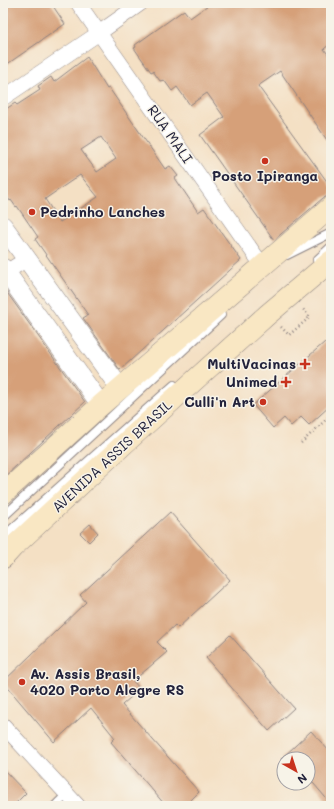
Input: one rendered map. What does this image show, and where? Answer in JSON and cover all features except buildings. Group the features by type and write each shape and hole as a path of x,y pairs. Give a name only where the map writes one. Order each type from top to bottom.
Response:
{"main road":[{"path":"3,494 120,388 331,207"},
{"name":"AVENIDA ASSIS BRASIL","path":"3,558 124,444 267,315 322,262"}],"street":[{"name":"RUA MALI","path":"78,3 262,265"},
{"path":"3,98 141,3"},
{"path":"3,226 120,388"},
{"path":"27,259 4,271 101,405"},
{"path":"3,725 78,806"}],"lane":[{"path":"254,284 283,257 331,233"},
{"path":"322,262 331,248"},
{"path":"3,517 225,311"},
{"path":"3,537 182,378"},
{"path":"55,806 67,794"}],"path":[{"path":"267,315 289,335 310,317 305,312"},
{"path":"300,443 331,416"}],"place":[{"name":"Posto Ipiranga","path":"265,161"},
{"name":"Pedrinho Lanches","path":"32,212"},
{"name":"MultiVacinas","path":"305,364"},
{"name":"Unimed","path":"286,382"},
{"name":"Culli'n Art","path":"263,402"},
{"name":"Av. Assis Brasil, 4020 Porto Alegre RS","path":"22,682"}]}
